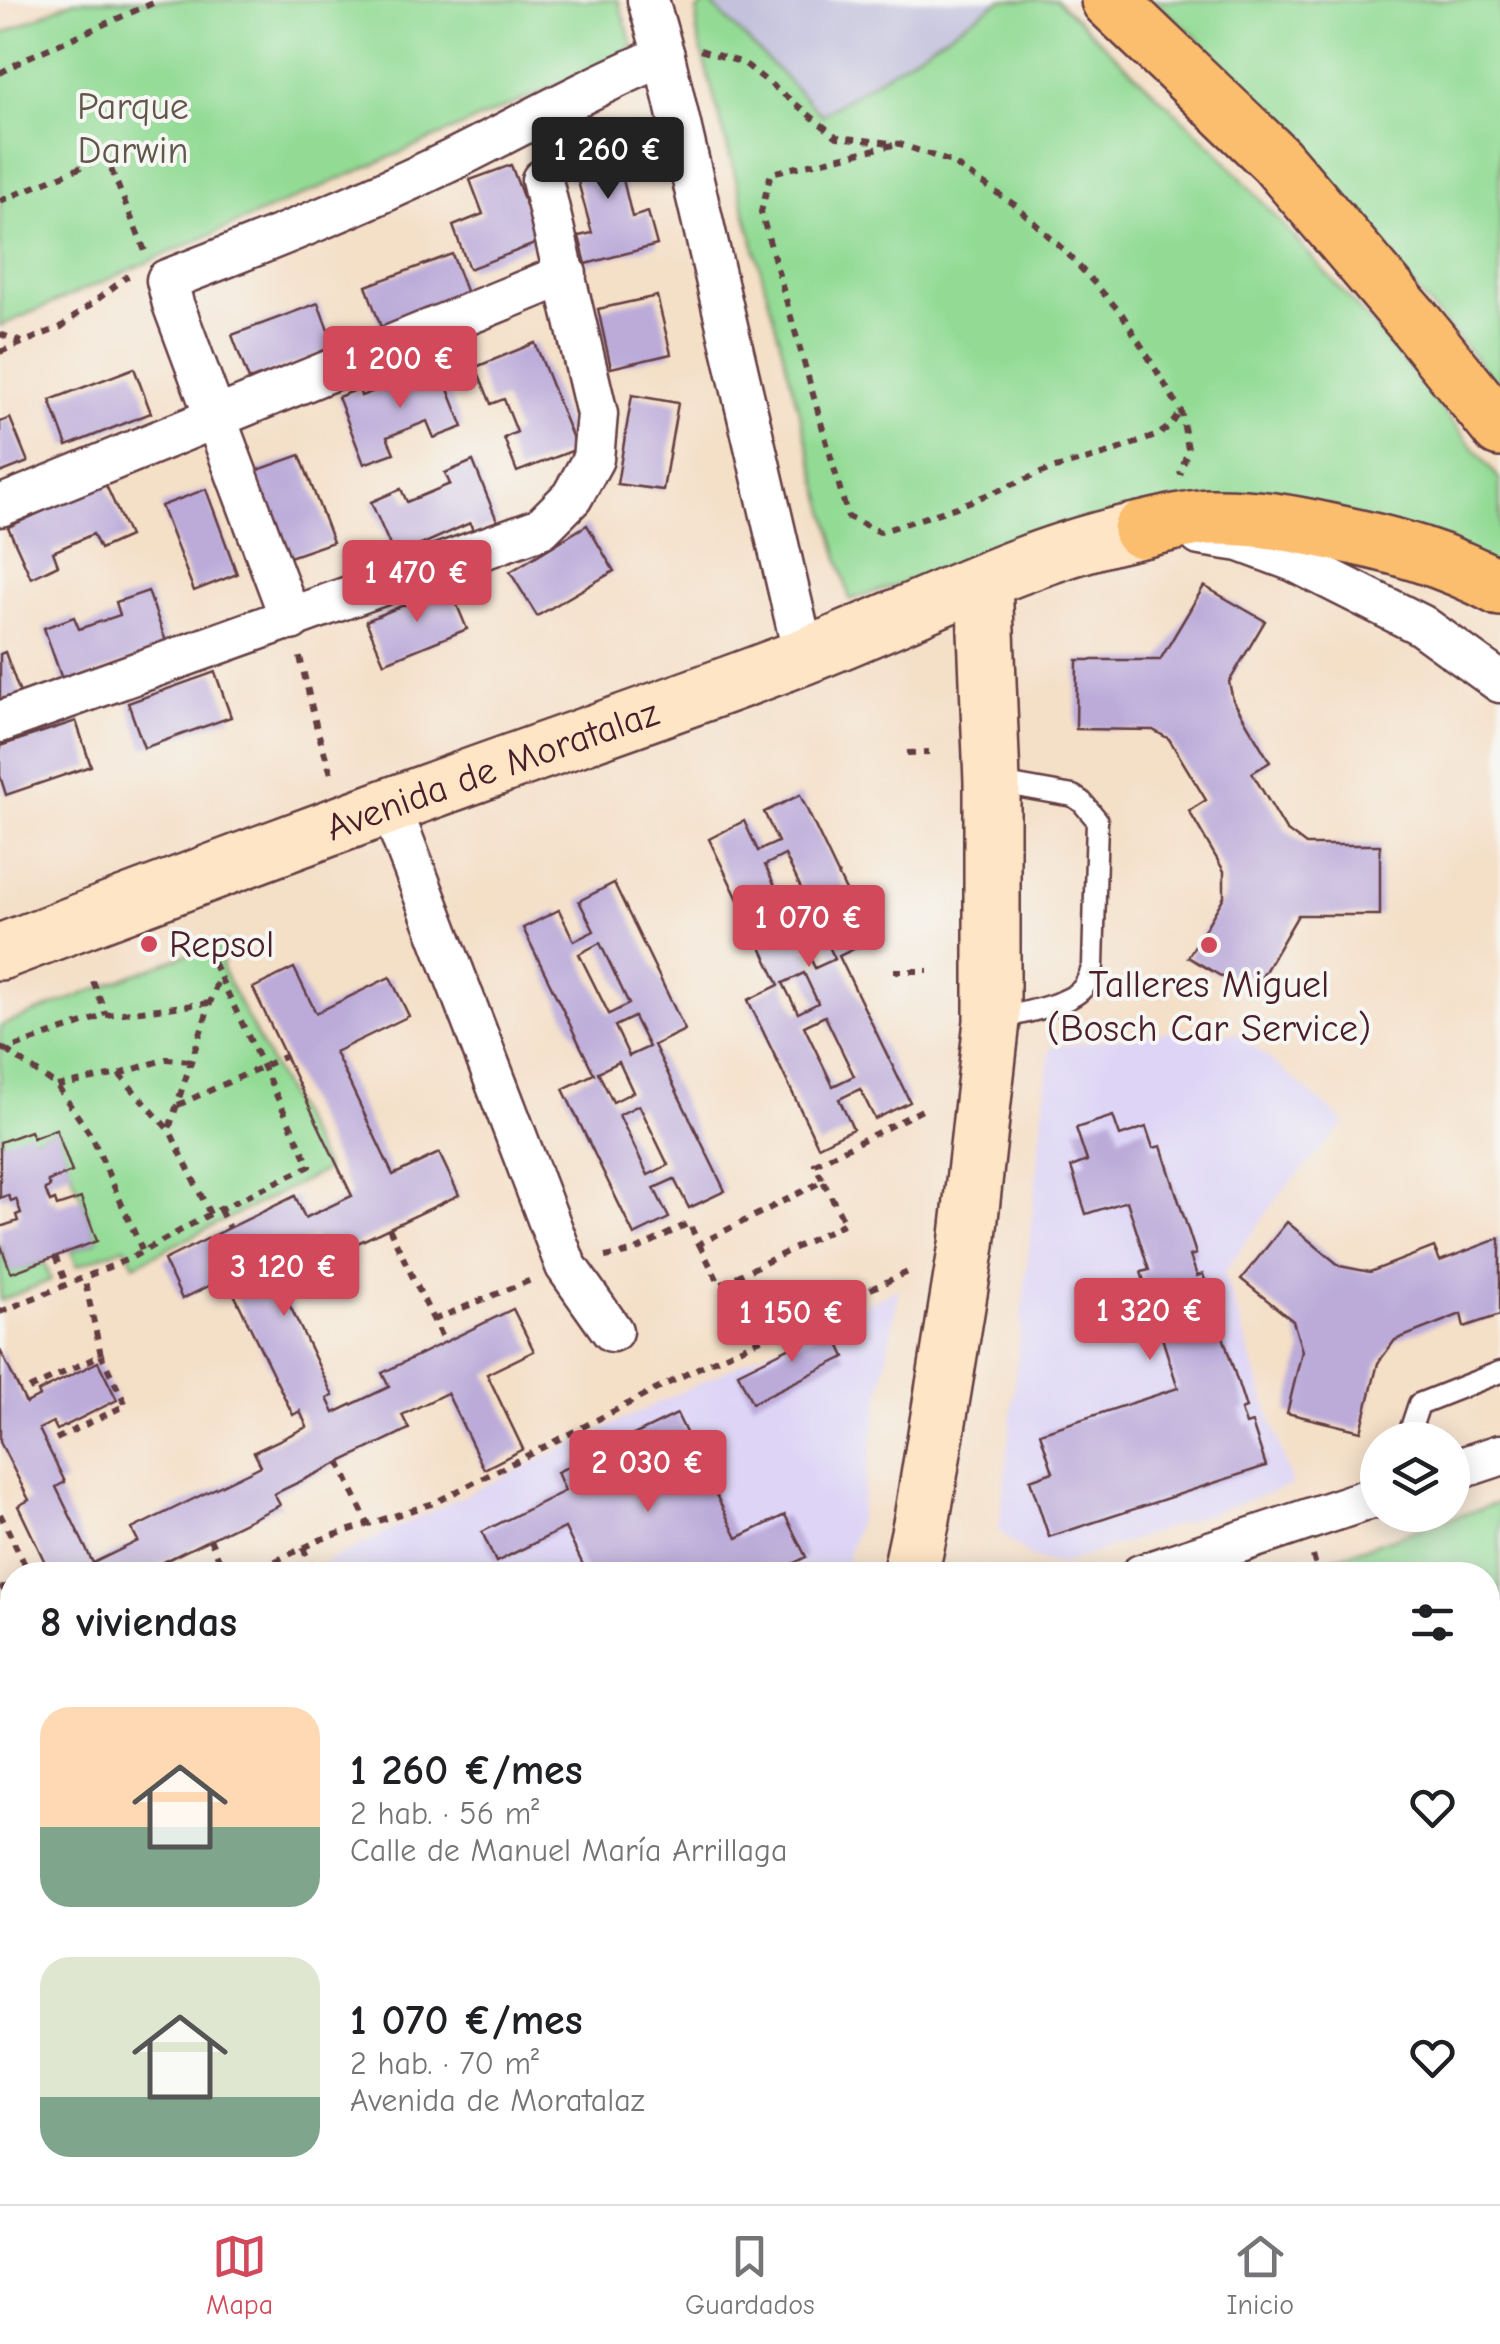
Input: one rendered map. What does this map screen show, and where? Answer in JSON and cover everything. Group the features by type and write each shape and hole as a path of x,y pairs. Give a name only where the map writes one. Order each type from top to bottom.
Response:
{"highway":[{"path":"1109,0 1276,160 1500,429"},
{"path":"1141,530 1205,517 1252,517 1411,550 1465,569 1500,588"}],"street":[{"path":"648,0 682,53 804,656"},
{"path":"291,620 167,280 303,228 451,160 581,93 682,53"},
{"path":"0,722 541,528 572,498 592,460 598,414 542,180"},
{"path":"0,506 566,274"},
{"path":"1141,530 1240,542 1294,560 1421,625 1500,682"},
{"name":"Avenida de Moratalaz","path":"0,952 804,656 984,580 1080,546 1141,530"},
{"path":"913,1562 967,1245 992,1021 992,782 984,580"},
{"path":"390,806 566,1266 612,1331"},
{"path":"1470,1465 1500,1455"},
{"path":"1181,1562 1360,1502"}],"lane":[{"path":"992,782 1073,796 1097,820 1093,966 1088,980 1069,999 992,1021"},
{"path":"1412,1422 1419,1404 1500,1372"}],"path":[{"path":"0,73 160,0"},
{"path":"682,53 744,63 837,137 900,144 952,162 1015,205 1068,254 1122,314 1181,411 1188,449 1178,480"},
{"path":"900,144 772,173 761,212 848,517 880,532 1048,470 1158,435 1181,411"},
{"path":"0,201 106,157 152,266"},
{"path":"0,334 24,342"},
{"path":"291,620 317,729 335,784"},
{"path":"907,753 928,752"},
{"path":"0,1312 142,1252 310,1166 202,939"},
{"path":"894,971 928,971"},
{"path":"169,1130 219,974"},
{"path":"93,981 106,1014"},
{"path":"3,1049 106,1014 210,1003"},
{"path":"3,1049 57,1086 92,1137 142,1252"},
{"path":"177,1106 286,1056"},
{"path":"57,1086 119,1074 166,1059 191,1061"},
{"path":"119,1074 169,1130 210,1214"},
{"path":"632,1252 688,1223 720,1286 844,1223 815,1164 928,1107"},
{"path":"699,1244 823,1181"},
{"path":"220,1210 229,1228"},
{"path":"389,1228 444,1342"},
{"path":"55,1256 66,1284"},
{"path":"433,1320 566,1266"},
{"path":"273,1562 368,1524 434,1503 706,1364 908,1272"},
{"path":"56,1439 126,1405 101,1355 84,1277"},
{"path":"29,1390 101,1355"},
{"path":"339,1462 368,1524"},
{"path":"0,1514 24,1562"},
{"path":"210,1539 220,1562"},
{"path":"303,1548 310,1562"}],"shaded area":[{"path":"708,0 1001,0 822,115"},
{"path":"1186,1029 1239,1034 1346,1123 1280,1194 1224,1273 1292,1485 1068,1562 1040,1561 999,1531 1050,1047"},
{"path":"899,1288 859,1517 847,1562 325,1562"}],"green space":[{"name":"Parque Darwin","path":"74,0 618,0 633,46 606,64 0,326 0,35"},
{"path":"1001,0 1056,0 1214,148 1378,331 1500,480 1500,574 1092,523 850,600 697,34 697,11 708,1 822,115"},
{"path":"1152,0 1500,0 1500,387 1192,33"},
{"path":"225,942 222,969 326,1170 134,1265 125,1247 77,1266 71,1251 97,1241 56,1130 33,1138 0,1142 0,1026"},
{"path":"0,1243 11,1272 44,1261 51,1280 0,1301"},
{"path":"1500,1502 1500,1562 1322,1562 1411,1532 1470,1532 1470,1512"}],"building":[{"path":"628,139 636,171 622,175 632,217 648,212 657,245 586,264 579,236 592,233 577,178 568,180 562,156"},
{"path":"511,165 540,242 469,269 453,226 483,214 470,180"},
{"path":"452,254 469,299 382,330 366,286"},
{"path":"657,296 671,354 611,368 598,309"},
{"path":"318,303 335,349 249,380 232,335"},
{"path":"535,343 577,449 517,472 504,438 517,432 504,399 491,404 476,367"},
{"path":"436,359 463,427 434,438 427,421 387,437 394,453 364,464 338,397 359,389 361,396 420,374 417,366"},
{"path":"134,368 151,413 67,446 50,400"},
{"path":"632,395 678,403 663,490 617,484"},
{"path":"10,418 28,462 0,473 0,422"},
{"path":"300,455 333,542 287,558 255,471"},
{"path":"473,461 498,523 474,533 470,523 416,547 420,555 398,564 371,502 401,489 407,502 450,484 445,473"},
{"path":"105,483 129,536 100,549 93,534 53,552 58,565 31,578 8,527"},
{"path":"206,489 237,574 194,591 161,506"},
{"path":"587,525 614,571 537,616 510,572"},
{"path":"449,586 467,629 384,663 366,621"},
{"path":"1204,586 1265,621 1229,682 1233,700 1270,762 1252,773 1286,830 1306,845 1380,845 1380,915 1298,915 1252,994 1188,957 1224,897 1224,871 1189,811 1206,800 1169,739 1153,730 1076,729 1077,660 1160,660"},
{"path":"148,591 168,647 64,685 44,628 74,617 79,629 120,615 116,602"},
{"path":"5,652 21,696 0,703 0,654"},
{"path":"215,672 231,717 144,748 128,703"},
{"path":"76,721 91,766 6,795 0,776 0,746"},
{"path":"800,795 870,941 839,956 910,1102 875,1119 860,1089 839,1099 853,1129 818,1146 748,1000 779,985 709,839 744,821 758,851 778,842 764,812","holes":["785,855 814,915 794,925 765,865","820,928 835,959 815,968 800,937","804,973 818,1003 798,1013 783,983","825,1016 854,1076 833,1086 804,1026"]},
{"path":"614,883 685,1030 654,1045 725,1191 689,1208 674,1179 654,1188 669,1218 634,1235 563,1089 594,1074 523,928 559,910 574,941 594,931 579,901","holes":["600,943 629,1004 609,1014 579,954","634,1017 649,1047 629,1056 615,1026","619,1062 633,1092 613,1102 598,1072","639,1105 668,1165 648,1175 619,1115"]},
{"path":"294,968 316,1013 390,977 409,1016 335,1052 393,1175 439,1153 459,1195 324,1259 314,1237 261,1263 268,1277 275,1275 333,1396 327,1398 334,1413 389,1387 382,1373 513,1309 534,1351 487,1374 523,1449 484,1469 447,1393 402,1415 409,1429 274,1494 280,1505 163,1562 95,1562 138,1541 132,1529 261,1466 254,1452 307,1427 300,1411 293,1415 234,1294 241,1290 233,1274 182,1299 164,1260 295,1196 305,1218 352,1196 253,988"},
{"path":"1113,1116 1120,1136 1146,1127 1153,1148 1161,1146 1196,1254 1190,1256 1197,1276 1203,1274 1246,1408 1241,1410 1246,1425 1252,1423 1266,1466 1049,1537 1030,1480 1053,1472 1040,1433 1178,1388 1141,1272 1149,1270 1127,1201 1086,1214 1071,1167 1087,1161 1076,1128"},
{"path":"56,1129 72,1172 48,1181 50,1187 45,1189 50,1202 55,1200 57,1206 81,1198 97,1241 11,1273 0,1243 0,1227 18,1221 16,1215 21,1213 16,1199 11,1201 8,1195 0,1198 0,1142 30,1131 33,1138"},
{"path":"1287,1222 1340,1266 1370,1272 1434,1247 1440,1261 1500,1238 1500,1315 1464,1327 1461,1314 1395,1340 1378,1363 1360,1431 1287,1413 1302,1351 1293,1321 1241,1279"},
{"path":"831,1327 845,1357 752,1403 738,1373"},
{"path":"0,1350 26,1403 40,1396 38,1392 98,1362 117,1400 57,1430 53,1422 39,1429 65,1482 56,1487 93,1562 45,1562 18,1506 29,1500 0,1442"},
{"path":"677,1414 737,1538 785,1515 806,1557 796,1562 582,1562 565,1528 496,1562 482,1532 565,1491 557,1472"}],"place":[{"name":"Repsol","path":"149,944"},
{"name":"Talleres Miguel (Bosch Car Service)","path":"1209,945"}]}
